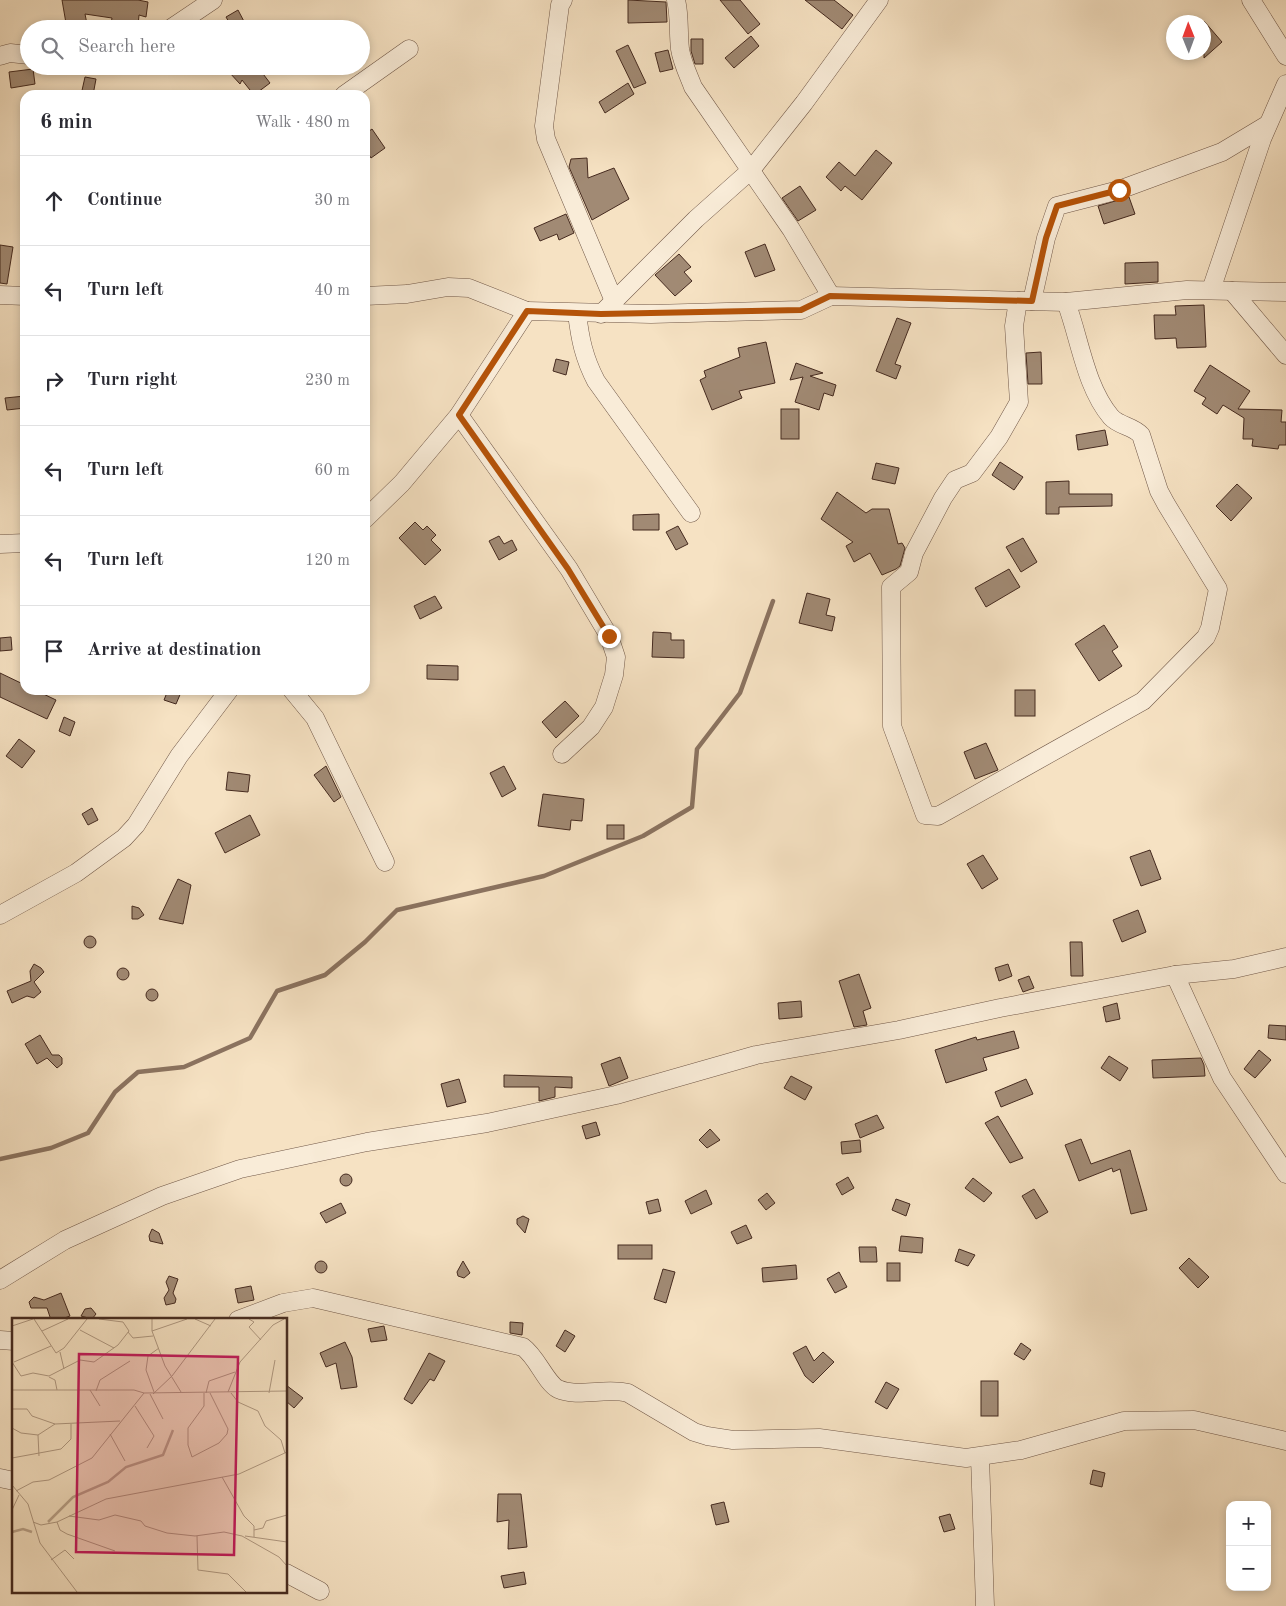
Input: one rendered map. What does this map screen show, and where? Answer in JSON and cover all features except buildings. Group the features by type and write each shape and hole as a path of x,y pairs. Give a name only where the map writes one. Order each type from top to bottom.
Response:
{"street":[{"path":"183,20 213,0"},
{"path":"563,0 560,5 544,126 546,139 614,301"},
{"path":"676,0 682,61 693,87 791,229 830,296"},
{"path":"601,314 696,220 751,170 804,103 879,0"},
{"path":"1251,0 1286,56"},
{"path":"351,90 409,49"},
{"path":"0,56 10,53 20,54"},
{"path":"1211,290 1267,125 1286,84"},
{"path":"1066,302 1085,362 1102,403 1113,420 1134,429 1140,435 1166,504 1218,588 1210,628 1206,637 1143,700 938,816 930,817 924,815 892,726 891,587 909,572 914,553 943,498 955,480 972,472 999,437 1019,402 1014,326 1025,301 1057,206 1119,190 1222,152 1267,125"},
{"path":"370,296 407,294 448,287 469,288 527,311 601,314 801,310 830,296 1066,302 1187,290 1286,292"},
{"path":"1232,291 1286,355"},
{"path":"0,295 20,296"},
{"path":"370,514 402,483 459,415 527,311"},
{"path":"577,313 580,344 585,360 596,381 691,513"},
{"path":"459,415 568,569 609,636 616,658 614,675 604,706 591,728 562,754"},
{"path":"0,544 20,543"},
{"path":"0,915 76,873 124,838 136,825 179,756 225,695"},
{"path":"296,695 315,718 385,862"},
{"path":"0,1280 65,1240 162,1196 240,1169 366,1142 487,1122 616,1095 756,1055 899,1030 1000,1008 1175,975 1234,969 1286,957"},
{"path":"1175,975 1222,1078 1286,1174"},
{"path":"243,1318 283,1303 313,1298 523,1348 531,1352 556,1388 568,1392 617,1390 628,1393 694,1432 733,1440 820,1438 966,1458 1021,1450 1124,1421 1194,1420 1286,1441"},
{"path":"980,1457 985,1606"},
{"path":"288,1575 320,1591"}],"waterway":[{"path":"0,1159 51,1148 88,1133 115,1092 138,1072 184,1067 250,1038 277,991 325,975 365,942 397,910 544,876 643,836 692,807 697,749 740,693 773,601"}],"route":[{"path":"609,636 568,569 459,415 527,311 651,314 801,310 830,296 1032,301 1046,238 1057,206 1119,190"}]}
